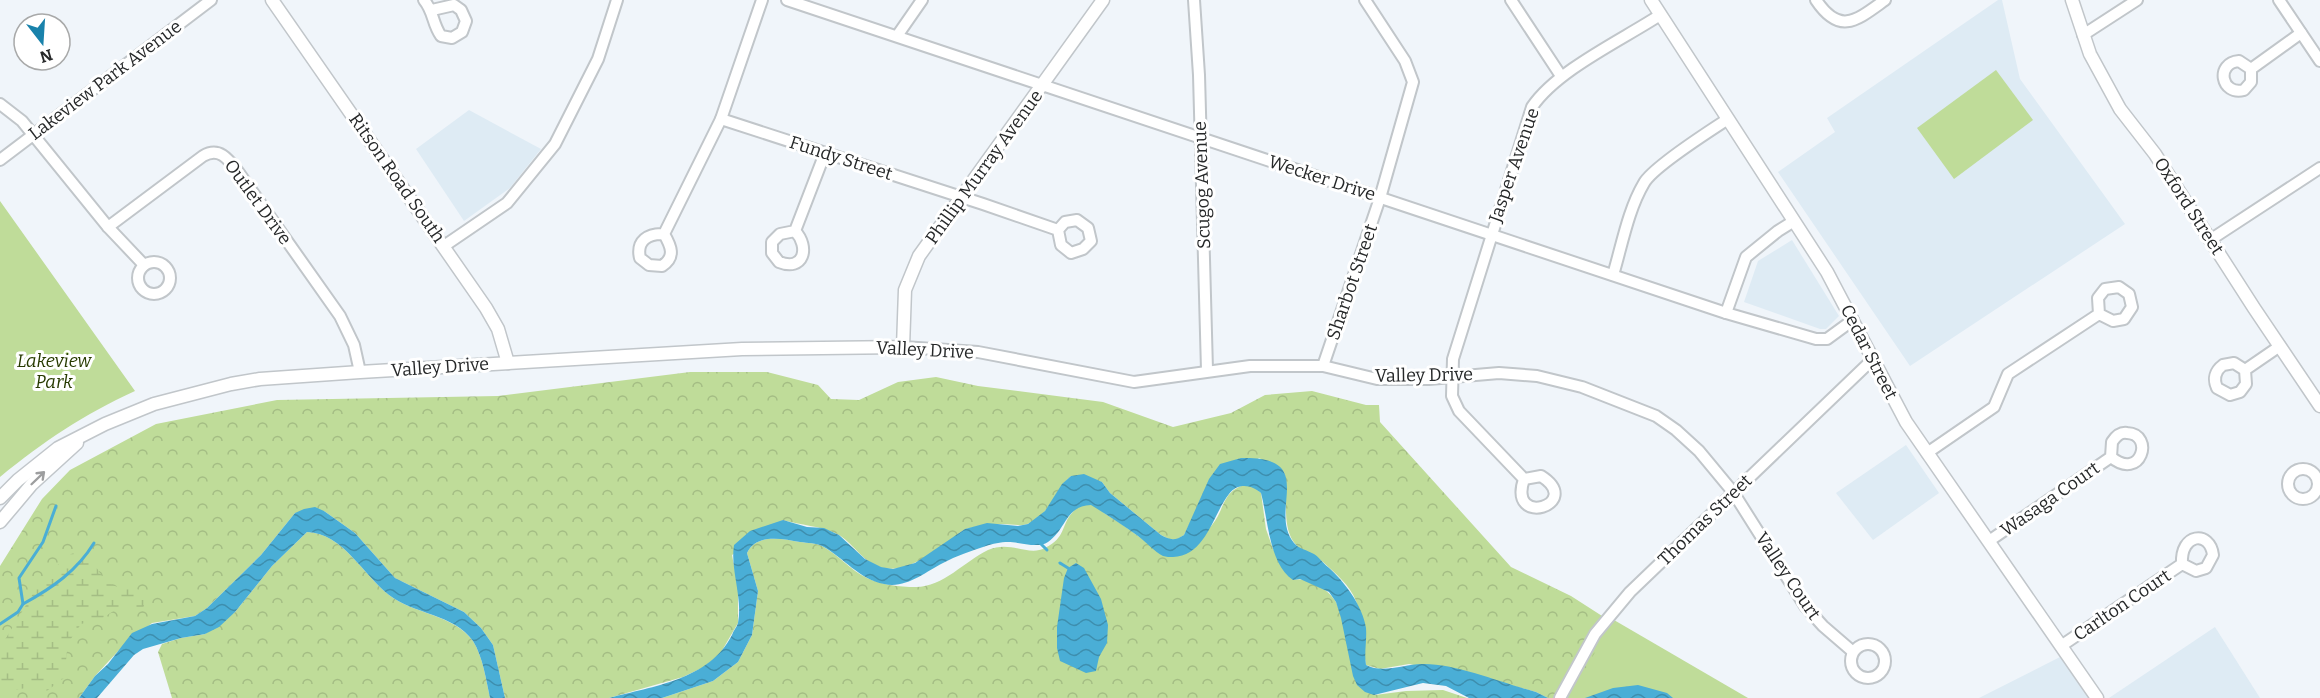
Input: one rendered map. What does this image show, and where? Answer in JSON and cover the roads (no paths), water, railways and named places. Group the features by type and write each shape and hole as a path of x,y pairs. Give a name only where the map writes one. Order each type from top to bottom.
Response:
{"street":[{"name":"Lakeview Park Avenue","path":"0,160 211,0"},
{"name":"Ritson Road South","path":"272,0 492,318 502,339 508,363"},
{"path":"424,0 432,10"},
{"path":"444,246 507,202 555,144 598,58 617,0"},
{"path":"664,234 721,119 762,0"},
{"name":"Wecker Drive","path":"787,0 1726,313 1816,339 1827,339 1853,320"},
{"path":"897,36 922,0"},
{"name":"Phillip Murray Avenue","path":"903,347 905,290 919,256 1103,0"},
{"name":"Scugog Avenue","path":"1194,0 1199,75 1207,370"},
{"name":"Sharbot Street","path":"1323,366 1380,198 1413,82 1405,61 1365,0"},
{"path":"1511,0 1561,76"},
{"name":"Cedar Street","path":"1651,0 1832,280 1895,404 2097,698"},
{"path":"1816,0 1833,20 1842,22 1856,20 1885,0"},
{"name":"Oxford Street","path":"2072,0 2090,54 2120,109 2155,154 2320,406"},
{"path":"2083,35 2138,0"},
{"path":"2279,0 2320,61"},
{"name":"Jasper Avenue","path":"1524,479 1459,411 1452,396 1453,358 1532,107 1540,95 1561,76 1660,15"},
{"path":"2251,69 2301,33"},
{"path":"0,104 34,135 108,227 144,265"},
{"name":"Fundy Street","path":"721,119 1058,230"},
{"path":"1613,275 1636,200 1645,181 1661,166 1728,119"},
{"name":"Outlet Drive","path":"108,227 203,156 210,152 220,153 233,165 340,316 354,345 360,372"},
{"path":"795,231 825,153"},
{"path":"2210,240 2320,168"},
{"path":"1726,313 1746,257 1794,221"},
{"path":"1927,453 1994,407 2008,374 2099,314"},
{"path":"2245,370 2280,346"},
{"name":"Valley Drive","path":"0,498 49,454 105,424 154,404 213,387 260,379 742,349 903,347 978,352 1134,382 1207,370 1250,366 1323,366 1377,379 1429,379 1452,375 1499,373 1537,376 1582,387 1656,416 1699,451 1733,492"},
{"name":"Thomas Street","path":"1560,698 1595,634 1630,592 1872,360"},
{"name":"Valley Drive","path":"0,522 32,484 84,436"},
{"name":"Wasaga Court","path":"1989,541 2111,457"},
{"name":"Valley Court","path":"1733,492 1805,606 1823,626 1852,651"},
{"name":"Carlton Court","path":"2061,646 2182,564"}],"water":[{"path":"1241,458 1265,460 1279,466 1285,475 1287,530 1296,545 1316,555 1334,573 1357,603 1366,628 1366,665 1379,669 1415,664 1449,667 1479,674 1548,698 1469,698 1446,686 1423,683 1374,695 1365,692 1357,685 1353,676 1336,602 1329,592 1300,579 1293,580 1285,573 1274,552 1261,493 1253,488 1241,486 1233,490 1223,502 1201,542 1184,555 1173,557 1160,554 1141,538 1091,505 1076,509 1054,537 1044,544 1008,542 988,545 953,558 908,582 892,585 867,578 820,545 778,539 757,542 747,553 758,591 752,635 738,662 713,681 662,698 609,698 661,685 695,672 722,650 738,623 739,603 734,545 750,531 783,520 807,527 824,528 839,535 865,559 881,567 893,569 915,563 965,529 987,523 1018,526 1028,524 1045,511 1062,484 1071,476 1084,474 1102,482 1110,493 1161,535 1175,539 1184,535 1209,479 1220,464"},
{"path":"315,507 355,533 395,578 464,612 481,628 493,645 505,698 490,698 479,654 473,641 465,632 455,625 389,595 342,547 320,534 307,532 272,566 235,612 219,627 205,634 143,649 134,655 97,698 79,698 132,633 152,624 195,616 207,608 261,555 295,513"},
{"path":"1076,563 1084,568 1101,599 1108,625 1107,643 1099,657 1096,671 1086,673 1060,661 1057,648 1057,627 1064,578 1068,568"},
{"path":"1638,685 1667,693 1673,698 1585,698 1613,688"}],"waterway":[{"path":"0,624 18,612 23,604 19,578 43,542 56,506"},
{"path":"23,604 63,578 80,562 94,543"},
{"path":"1040,543 1047,550"},
{"path":"1060,563 1068,568"}],"park label":[{"name":"Lakeview Park","path":"54,371"}]}
